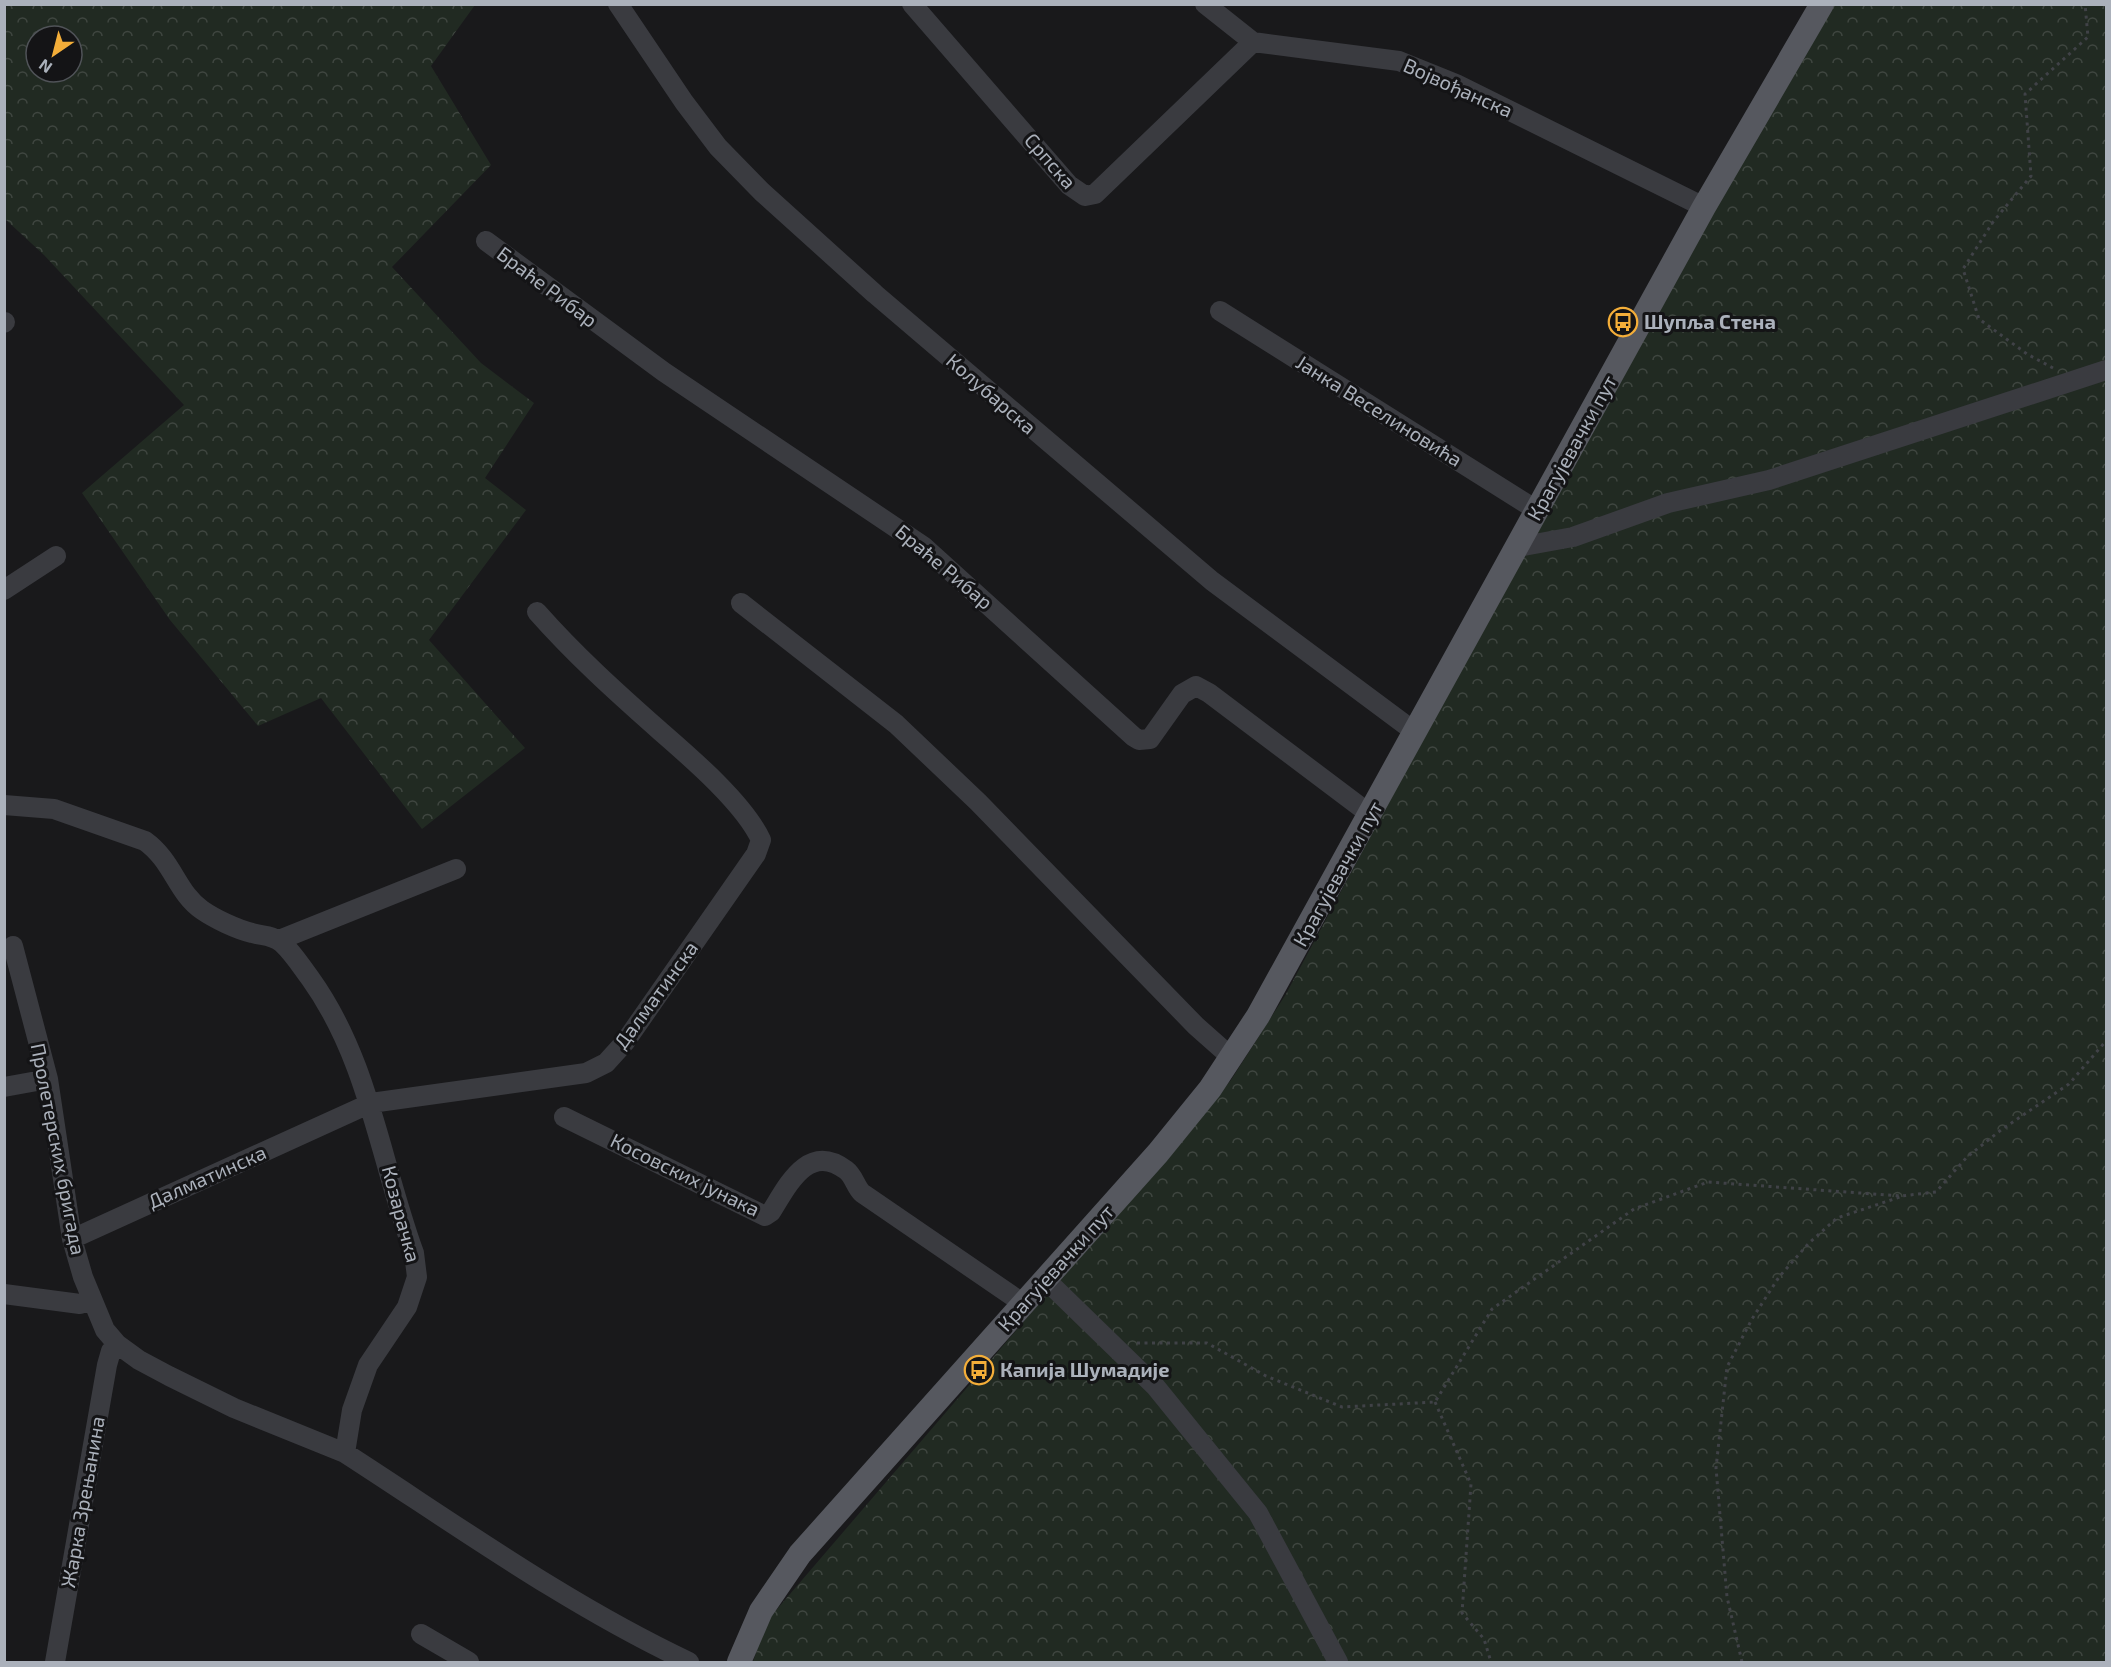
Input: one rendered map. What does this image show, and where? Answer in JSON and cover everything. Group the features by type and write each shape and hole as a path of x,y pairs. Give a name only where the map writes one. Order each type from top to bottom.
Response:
{"main road":[{"name":"Крагујевачки пут","path":"739,1662 761,1611 800,1554 1158,1153 1210,1089 1231,1058 1258,1016 1371,815 1704,207 1822,4"}],"street":[{"name":"Колубарска","path":"618,4 718,147 762,192 875,294 1212,581 1415,732"},
{"name":"Српска","path":"912,4 1070,185 1085,196 1095,194 1253,42"},
{"path":"1205,4 1253,42"},
{"name":"Војвођанска","path":"1253,42 1400,61 1456,84 1704,207"},
{"name":"Браће Рибар","path":"486,241 664,372 923,546 1134,737 1139,740 1150,739 1182,694 1196,686 1209,693 1371,815"},
{"name":"Јанка Веселиновића","path":"1220,311 1538,511"},
{"path":"1518,547 1573,537 1668,503 1769,480 2106,370"},
{"path":"4,590 56,556"},
{"path":"741,603 896,724 978,802 1196,1026 1231,1058"},
{"name":"Далматинска","path":"72,1239 371,1103 586,1073 606,1063 625,1042 760,846 757,832 704,770 573,653 537,612"},
{"path":"4,805 54,809 145,841 164,858 180,886 202,910 251,933 279,940 456,869"},
{"name":"Козарачка","path":"279,940 292,953 335,1014 371,1103 414,1253 417,1277 407,1307 368,1365 352,1410 345,1453"},
{"name":"Пролетерских бригада","path":"13,946 48,1079 72,1239 105,1330 117,1344 139,1360 234,1408 345,1453"},
{"path":"4,1087 48,1079"},
{"name":"Косовских јунака","path":"564,1117 765,1216 771,1212 801,1168 817,1162 834,1163 853,1176 856,1187 862,1193 1024,1305"},
{"path":"1046,1280 1155,1386 1258,1513 1338,1662"},
{"path":"4,1294 80,1304 92,1299"},
{"name":"Жарка Зрењанина","path":"55,1662 107,1365 111,1351 117,1344"},
{"path":"345,1453 553,1588 654,1646 689,1662"},
{"path":"421,1634 469,1662"}],"path":[{"path":"2075,379 2027,354 1979,319 1963,269 1993,222 2031,176 2025,94 2088,37 2085,4"},
{"path":"1434,1402 1492,1309 1634,1209 1708,1182 1902,1196 1936,1192 1976,1150 2069,1084 2106,1041"},
{"path":"1742,1662 1727,1597 1716,1468 1726,1367 1752,1319 1779,1277 1809,1243 1837,1218 1902,1196"},
{"path":"1112,1343 1207,1343 1266,1376 1342,1407 1434,1402"},
{"path":"1434,1402 1471,1484 1462,1613 1484,1639 1491,1662"}],"green space":[{"path":"4,5 475,5 431,66 491,165 392,267 481,363 534,403 485,478 526,510 429,640 525,748 422,829 321,698 258,726 170,620 82,493 184,405 44,255 5,219"},
{"path":"1829,5 2106,5 2106,1662 753,1662 766,1622 1231,1080 1286,994 1571,462"}],"place":[{"name":"Шупља Стена","path":"1623,322"},
{"name":"Капија Шумадије","path":"979,1370"}]}
